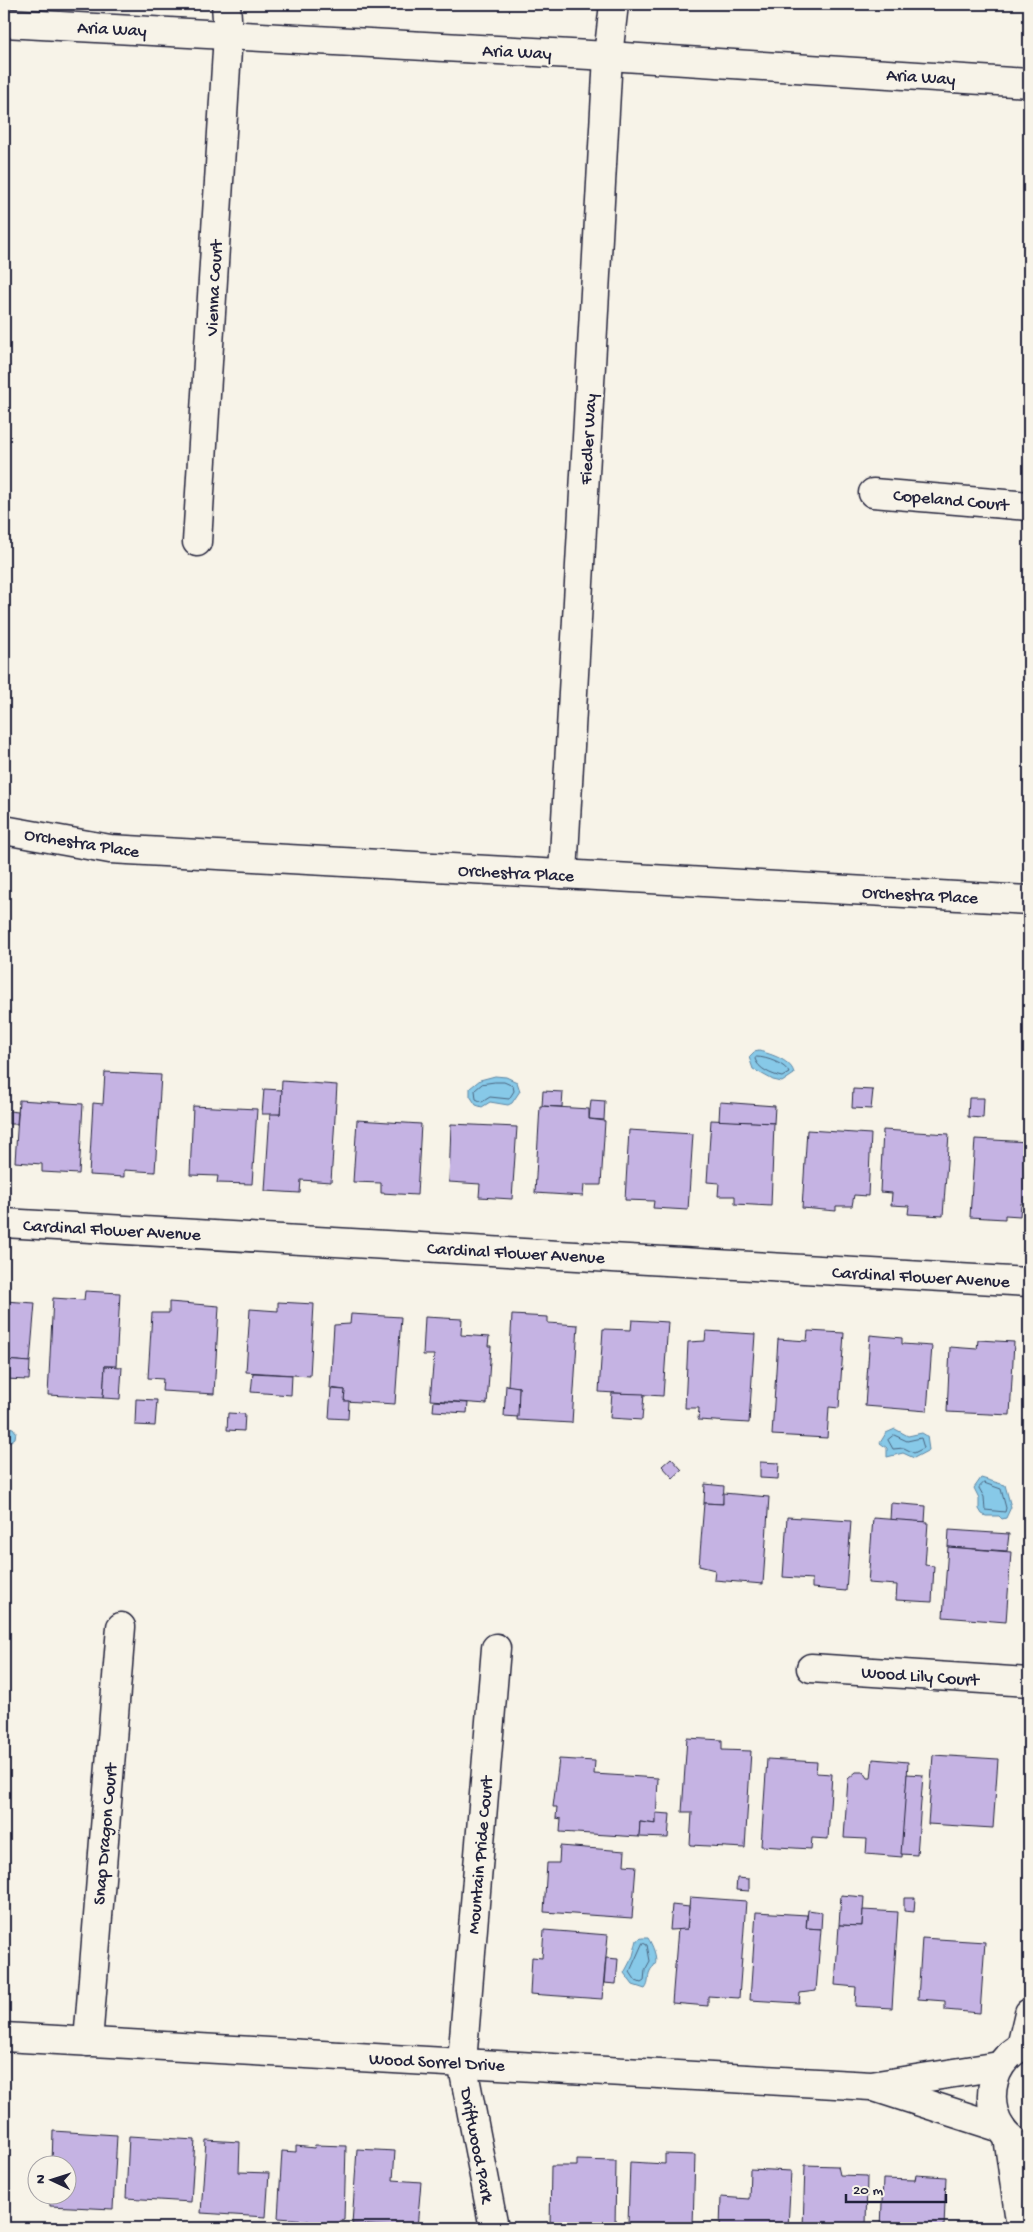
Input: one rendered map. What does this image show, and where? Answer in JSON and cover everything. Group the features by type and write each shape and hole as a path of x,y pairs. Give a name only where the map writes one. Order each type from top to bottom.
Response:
{"street":[{"name":"Vienna Court","path":"197,542 228,34 226,4"},
{"name":"Fiedler Way","path":"563,874 608,56 614,4"},
{"name":"Aria Way","path":"4,22 608,56 1029,83"},
{"name":"Copeland Court","path":"873,493 1029,506"},
{"name":"Orchestra Place","path":"4,830 110,849 1029,900"},
{"name":"Cardinal Flower Avenue","path":"4,1223 1029,1282"},
{"name":"Snap Dragon Court","path":"88,2042 121,1627"},
{"name":"Mountain Pride Court","path":"462,2062 496,1648"},
{"name":"Wood Lily Court","path":"810,1668 1029,1682"},
{"path":"1021,2228 1013,2138 993,2113 990,2097 993,2081 999,2066 1009,2055 1025,2045 1029,2013"},
{"name":"Wood Sorrel Drive","path":"4,2038 871,2086 999,2066"},
{"name":"Driftwood Park","path":"462,2062 494,2228"},
{"name":"Wood Sorrel Drive","path":"871,2086 1013,2138"}],"water":[{"path":"759,1051 786,1062 793,1069 794,1074 782,1082 773,1080 753,1069 749,1057 754,1052"},
{"path":"495,1076 506,1077 517,1082 520,1091 512,1103 508,1105 490,1102 482,1107 476,1105 470,1096 470,1088 480,1080"},
{"path":"4,1426 13,1428 16,1432 15,1438 4,1446"},
{"path":"895,1429 908,1436 922,1433 927,1436 929,1450 914,1458 903,1453 887,1457 887,1448 880,1443 886,1433"},
{"path":"981,1478 1005,1485 1011,1507 1006,1518 1002,1519 999,1516 986,1516 982,1514 979,1509 979,1498 974,1488"},
{"path":"648,1938 656,1958 655,1964 650,1970 645,1989 633,1985 624,1973 633,1956 637,1940"}],"building":[{"path":"105,1072 161,1075 155,1172 124,1170 124,1177 89,1175 93,1103 103,1104"},
{"path":"282,1081 337,1085 331,1182 301,1180 300,1193 265,1191 270,1113 280,1114"},
{"path":"264,1089 282,1090 280,1114 262,1114"},
{"path":"853,1089 873,1090 871,1109 852,1108"},
{"path":"543,1091 563,1092 562,1107 542,1106"},
{"path":"969,1098 984,1098 983,1118 968,1117"},
{"path":"19,1100 83,1104 79,1174 42,1172 42,1164 15,1162"},
{"path":"591,1100 605,1101 604,1120 589,1119"},
{"path":"720,1102 775,1106 774,1123 719,1121"},
{"path":"193,1106 257,1109 252,1184 217,1183 218,1176 190,1175"},
{"path":"540,1106 589,1109 589,1119 605,1121 601,1185 584,1185 583,1196 535,1193"},
{"path":"9,1111 18,1112 17,1124 9,1124"},
{"path":"357,1120 421,1124 417,1195 381,1193 381,1183 353,1182"},
{"path":"711,1120 774,1123 771,1206 735,1204 735,1196 718,1196 719,1183 707,1182"},
{"path":"451,1124 517,1127 512,1199 479,1197 480,1184 449,1182"},
{"path":"629,1130 693,1134 688,1210 653,1208 654,1201 625,1200"},
{"path":"807,1130 871,1134 868,1196 854,1195 852,1206 836,1206 836,1211 802,1208"},
{"path":"883,1130 949,1134 943,1216 908,1214 909,1206 891,1205 892,1193 880,1192"},
{"path":"975,1139 1029,1142 1029,1203 1021,1203 1020,1216 1005,1215 1005,1219 970,1217"},
{"path":"85,1291 120,1293 116,1366 105,1366 103,1398 48,1395 53,1298 84,1300"},
{"path":"4,1301 35,1303 30,1362 4,1360"},
{"path":"169,1302 219,1306 214,1394 162,1391 163,1379 148,1378 152,1313 169,1313"},
{"path":"278,1302 314,1304 310,1376 246,1372 250,1309 278,1311"},
{"path":"351,1314 401,1317 395,1404 344,1401 345,1390 330,1388 334,1325 350,1324"},
{"path":"512,1315 548,1317 548,1323 578,1325 572,1423 517,1420 519,1387 508,1386"},
{"path":"425,1317 462,1319 461,1335 489,1337 488,1346 491,1346 487,1404 430,1400 434,1355 423,1355"},
{"path":"632,1320 668,1322 663,1396 599,1392 603,1329 631,1330"},
{"path":"706,1331 755,1334 749,1423 698,1420 699,1408 685,1408 688,1342 705,1341"},
{"path":"808,1331 844,1333 839,1408 829,1407 827,1438 772,1435 778,1339 807,1341"},
{"path":"870,1335 902,1338 902,1344 932,1346 927,1411 865,1406"},
{"path":"978,1340 1014,1342 1010,1415 947,1412 950,1347 977,1349"},
{"path":"4,1360 30,1362 29,1380 4,1379"},
{"path":"105,1366 122,1367 120,1399 103,1398"},
{"path":"253,1373 292,1375 291,1395 251,1392"},
{"path":"506,1385 519,1387 518,1417 504,1416"},
{"path":"331,1389 345,1390 344,1401 349,1401 348,1419 329,1418"},
{"path":"612,1393 644,1394 642,1420 610,1418"},
{"path":"136,1399 157,1400 155,1426 135,1425"},
{"path":"434,1401 468,1403 467,1413 433,1411"},
{"path":"228,1413 245,1414 244,1431 227,1430"},
{"path":"671,1458 682,1470 673,1478 662,1466"},
{"path":"760,1462 779,1463 778,1479 760,1478"},
{"path":"705,1484 724,1486 723,1504 704,1503"},
{"path":"723,1493 769,1497 763,1584 714,1580 715,1570 699,1566 704,1503 723,1504"},
{"path":"891,1503 926,1506 925,1522 890,1520"},
{"path":"787,1517 851,1521 846,1591 812,1588 812,1579 783,1577"},
{"path":"873,1518 928,1522 925,1565 934,1566 932,1602 896,1600 897,1585 868,1583"},
{"path":"949,1530 1009,1534 1007,1551 948,1547"},
{"path":"948,1547 1011,1552 1006,1622 943,1617"},
{"path":"687,1738 722,1740 722,1750 751,1751 745,1848 690,1845 692,1812 682,1812"},
{"path":"933,1755 998,1759 993,1828 928,1824"},
{"path":"559,1759 595,1761 594,1774 658,1778 656,1824 640,1822 639,1837 560,1832 561,1819 556,1818 557,1807 553,1807"},
{"path":"767,1759 817,1762 816,1773 832,1774 828,1839 812,1838 811,1849 761,1846"},
{"path":"873,1759 908,1762 902,1857 866,1854 867,1839 844,1838 848,1779 856,1772 864,1772 868,1778 871,1778"},
{"path":"907,1774 923,1775 917,1855 901,1854"},
{"path":"656,1813 670,1814 668,1838 639,1837 640,1822 656,1824"},
{"path":"560,1846 625,1851 624,1865 636,1866 632,1918 544,1912 547,1863 559,1863"},
{"path":"737,1878 749,1879 749,1891 736,1890"},
{"path":"841,1895 864,1897 862,1926 839,1925"},
{"path":"690,1897 746,1901 739,1998 708,1996 708,2006 672,2003 678,1928 687,1929"},
{"path":"904,1898 915,1898 914,1912 904,1911"},
{"path":"672,1905 689,1907 687,1929 670,1930"},
{"path":"808,1910 822,1912 821,1929 806,1928"},
{"path":"863,1910 898,1912 892,2008 855,2006 856,1987 835,1985 839,1925 862,1926"},
{"path":"756,1912 807,1915 806,1928 821,1929 816,1991 800,1993 799,2003 750,2000"},
{"path":"544,1930 608,1935 602,1999 530,1994 532,1957 542,1958"},
{"path":"922,1938 985,1942 980,2013 945,2010 945,2001 918,1999"},
{"path":"606,1958 618,1959 616,1984 604,1983"},
{"path":"53,2131 117,2135 113,2209 50,2206 50,2204 78,2204 78,2154 52,2154"},
{"path":"129,2136 195,2140 191,2202 126,2198"},
{"path":"206,2140 240,2142 239,2172 269,2173 266,2217 201,2213"},
{"path":"315,2145 346,2146 344,2220 340,2221 340,2228 307,2228 308,2220 278,2218 282,2151 296,2152 296,2146 314,2148"},
{"path":"357,2149 395,2151 393,2180 421,2182 417,2228 352,2224"},
{"path":"665,2154 695,2155 693,2226 628,2224 630,2162 665,2164"},
{"path":"577,2160 616,2161 615,2228 550,2228 551,2166 577,2166"},
{"path":"805,2165 838,2166 840,2175 867,2176 866,2228 803,2228"},
{"path":"750,2169 791,2171 788,2228 720,2228 721,2197 749,2199"},
{"path":"916,2175 946,2177 944,2228 881,2228 883,2179 915,2180"}]}
